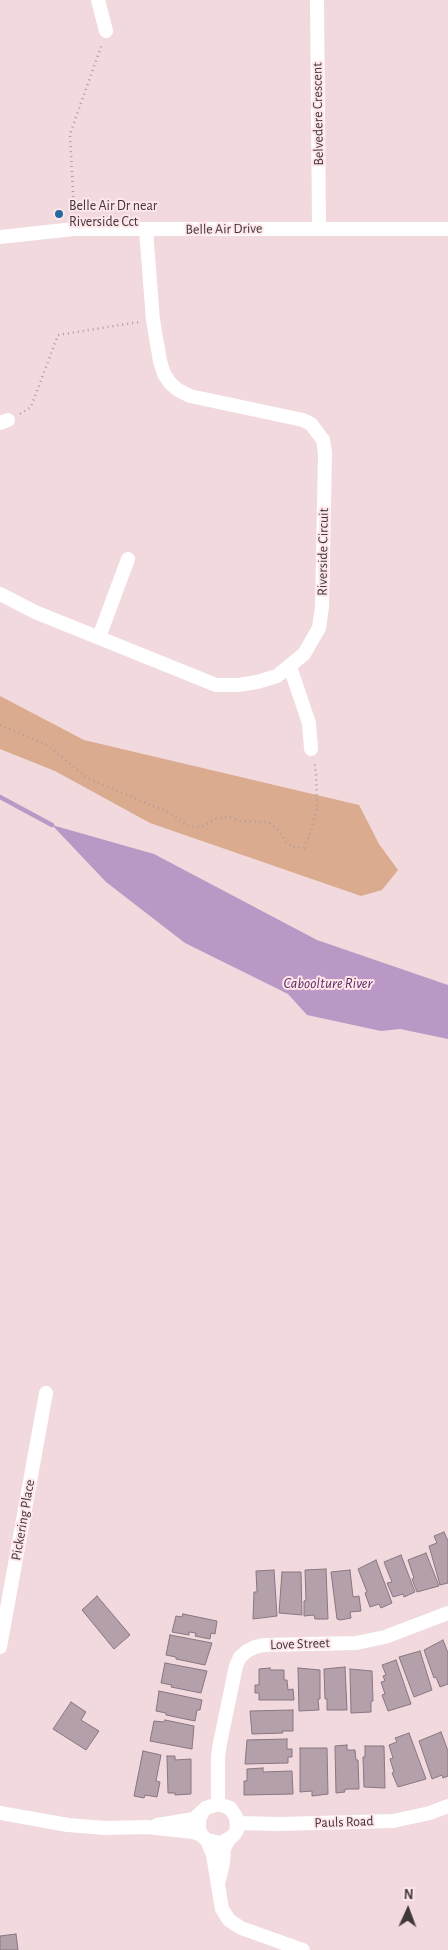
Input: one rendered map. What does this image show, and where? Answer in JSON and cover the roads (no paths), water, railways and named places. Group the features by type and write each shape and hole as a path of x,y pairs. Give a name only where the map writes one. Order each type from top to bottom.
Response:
{"street":[{"path":"98,0 106,31"},
{"name":"Belvedere Crescent","path":"317,0 319,228"},
{"name":"Belle Air Drive","path":"0,237 74,228 146,230 448,229"},
{"name":"Riverside Circuit","path":"0,594 35,612 216,685 238,685 258,682 276,676 290,667 304,654 319,628 322,607 325,452 323,440 311,424 303,420 190,396 178,390 170,383 164,374 153,320 146,230"},
{"path":"99,637 128,559"},
{"path":"290,667 309,723 311,749"},
{"name":"Pickering Place","path":"0,1646 46,1393"},
{"name":"Love Street","path":"218,1804 218,1757 220,1743 236,1666 240,1657 247,1651 264,1645 356,1643 385,1637 448,1613"},
{"path":"147,1827 194,1819 212,1805 224,1805 234,1812 238,1823 237,1830 224,1848 223,1863 218,1883"},
{"name":"Pauls Road","path":"238,1823 279,1824 393,1821 430,1813 448,1806"},
{"path":"0,1813 68,1825 105,1828 147,1827 193,1832 204,1838 221,1843 228,1841"},
{"path":"202,1813 199,1820 199,1828 211,1848 222,1909 229,1920 241,1928 303,1950"}],"water":[{"name":"Caboolture River","path":"52,825 154,854 317,940 448,985 448,1039 400,1029 381,1031 307,1015 288,994 185,943 106,882"}],"waterway":[{"name":"Caboolture River","path":"0,797 52,825"}],"place":[{"name":"Belle Air Dr near Riverside Cct","path":"59,214"}]}
